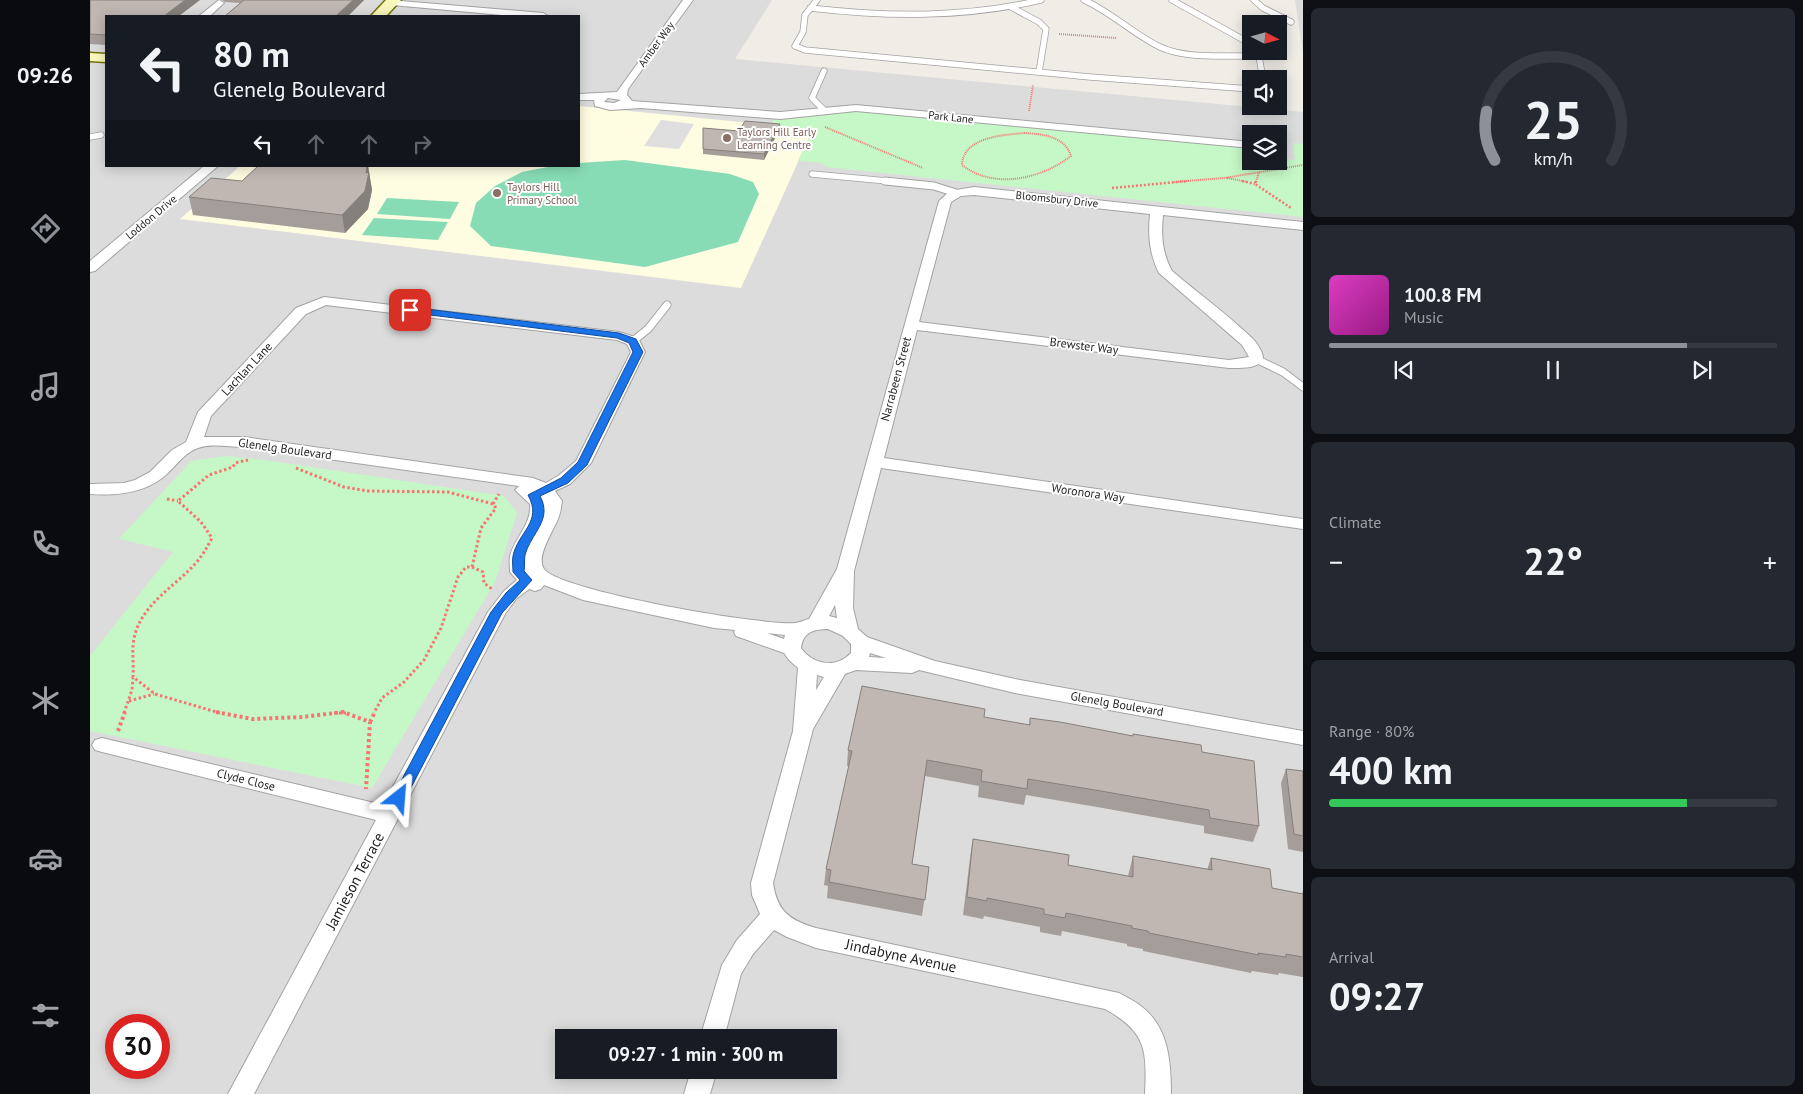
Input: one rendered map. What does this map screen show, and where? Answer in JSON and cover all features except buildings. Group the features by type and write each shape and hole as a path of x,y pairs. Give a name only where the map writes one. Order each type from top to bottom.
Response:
{"street":[{"name":"Amber Way","path":"614,97 688,0"},
{"path":"379,15 393,1 533,15"},
{"path":"205,15 219,3"},
{"path":"90,57 105,58"},
{"name":"Park Lane","path":"580,97 614,97 652,104 770,116 822,108 856,108 1242,145"},
{"name":"Loddon Drive","path":"90,268 211,167"},
{"name":"Bloomsbury Drive","path":"956,193 974,191 1303,226"},
{"name":"Narrabeen Street","path":"854,636 844,608 845,571 945,201 948,196 956,193"},
{"path":"1157,210 1154,244 1157,257 1166,272 1248,342 1254,351 1256,359"},
{"name":"Lachlan Lane","path":"193,444 204,415 301,311 314,303 334,301 619,336 633,341"},
{"name":"Brewster Way","path":"911,325 1229,364 1246,363 1256,359"},
{"path":"633,341 638,352 583,463 564,480 540,492 538,518 519,555 519,572 532,576 541,588 565,595 583,594 714,622 791,648 800,661 808,666 828,670 846,666 859,656 861,649 854,636 839,624 807,626 714,622"},
{"name":"Glenelg Boulevard","path":"90,489 108,490 135,486 156,476 178,453 193,444 207,441 244,442 494,479 504,485 540,492"},
{"name":"Woronora Way","path":"874,462 1303,524"},
{"name":"Narrabeen Street","path":"807,626 845,571"},
{"name":"Jamieson Terrace","path":"241,1094 497,612 506,599 532,576"},
{"path":"791,648 794,636 807,626"},
{"name":"Glenelg Boulevard","path":"854,636 932,668 1015,686 1303,738"},
{"name":"Jindabyne Avenue","path":"808,666 803,731 762,883 763,897 773,915 792,931 816,938 1110,1000 1136,1016 1154,1038 1158,1070 1158,1094"},
{"name":"Glenelg Boulevard","path":"846,666 932,668"},
{"name":"Jindabyne Avenue","path":"803,731 846,666"},
{"name":"Clyde Close","path":"107,746 390,815"},
{"path":"714,1029 730,972 745,948 773,915"},
{"path":"697,1094 701,1079"}],"lane":[{"path":"817,0 805,15 803,32 795,46 805,50 1037,72 1242,88"},
{"path":"810,8 838,12 917,15 977,12 1041,0"},
{"path":"1084,0 1113,14 1158,46 1182,53 1242,54"},
{"path":"1172,0 1242,39"},
{"path":"1254,0 1263,8 1291,22"},
{"path":"1011,7 1038,22 1046,29 1037,72"},
{"path":"822,108 812,98 824,72"},
{"path":"90,137 101,135"},
{"name":"Bloomsbury Drive","path":"812,174 934,186 956,193"},
{"path":"633,341 648,329 666,305"},
{"path":"1256,359 1283,372 1303,387"}],"path":[{"path":"1046,32 1106,38 1145,37"},
{"path":"1028,117 1037,72"},
{"path":"819,126 832,129 926,170"},
{"path":"1010,134 1037,134 1059,141 1070,151 1071,156 1063,164 1039,174 1014,178 986,177 967,171 961,162 966,151 985,140 1010,134"},
{"path":"1106,189 1224,178 1303,165"},
{"path":"1256,184 1256,176 1260,171"},
{"path":"984,183 986,177"},
{"path":"1224,178 1256,184 1295,210"},
{"path":"178,501 186,491 204,477 233,467 236,463 253,459"},
{"path":"294,467 344,487 368,491 448,492 493,504 496,508 481,528 472,567"},
{"path":"107,746 132,690 135,634 140,622 148,610 209,548 212,538 201,522 178,501 167,499"},
{"path":"358,807 366,793 370,722 382,698 404,682 424,660 441,628 458,577 466,567 472,567 483,572 484,583 506,599"},
{"path":"133,677 154,694 223,714 252,719 303,717 343,712 370,722"},
{"path":"128,701 154,694"}],"shaded area":[{"path":"90,0 772,0 735,59 1242,106 1242,115 1287,115 1287,111 1303,112 1303,1094 90,1094"},
{"path":"1295,0 1303,0 1303,53"},
{"name":"Taylors Hill Primary School","path":"580,106 813,129 741,288 180,219 239,167 580,167"},
{"path":"661,120 694,124 679,149 644,146"}],"green space":[{"path":"858,111 1242,147 1242,170 1287,170 1287,159 1295,160 1293,143 1303,144 1303,217 826,167 821,163 798,161 813,129 771,125 774,119 802,117 825,112"},
{"path":"625,160 730,174 753,182 759,194 738,242 645,267 491,246 470,226 476,203 495,186 522,172 548,167 580,167 580,163"},
{"path":"387,198 459,202 450,219 377,214"},
{"path":"374,218 448,222 438,240 362,235"},
{"path":"225,456 265,460 504,496 517,513 495,582 372,788 90,731 90,656 173,552 119,539 191,461"}],"place":[{"name":"Taylors Hill Early Learning Centre","path":"727,138"},
{"name":"Taylors Hill Primary School","path":"497,193"}],"route":[{"path":"399,798 497,612 506,599 526,580 519,572 519,555 538,518 539,505 534,495 564,480 583,463 638,352 633,341 619,336 410,310"}]}
